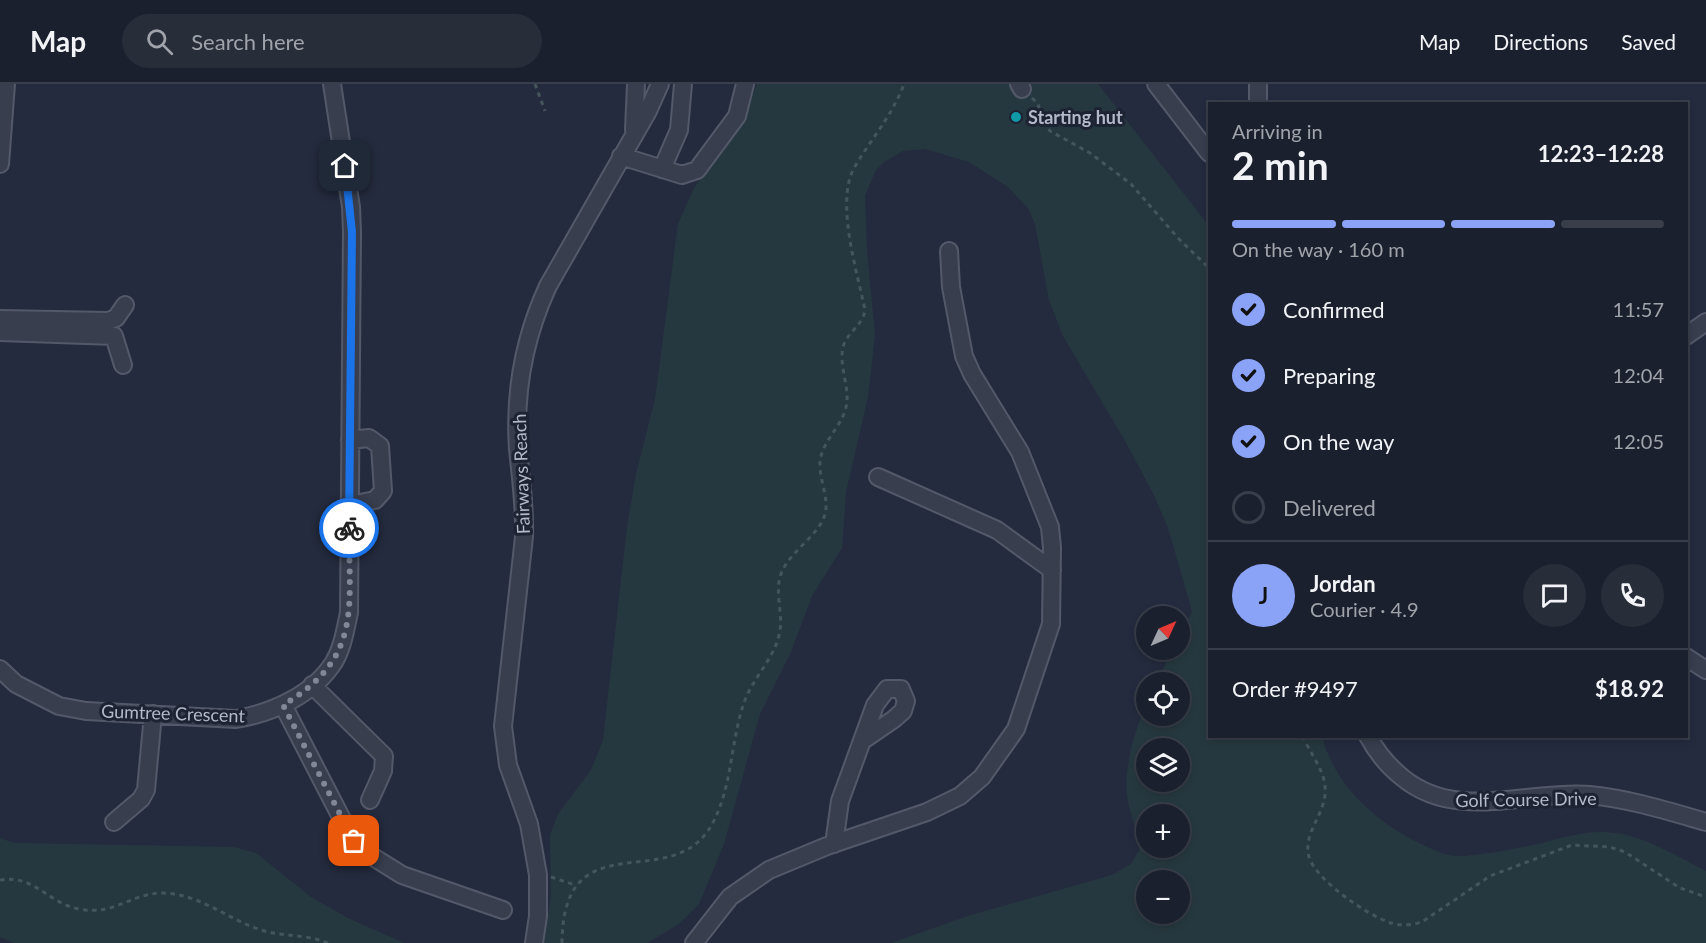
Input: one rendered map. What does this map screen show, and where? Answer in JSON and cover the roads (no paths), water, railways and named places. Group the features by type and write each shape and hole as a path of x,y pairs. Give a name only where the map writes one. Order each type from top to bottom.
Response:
{"street":[{"path":"0,164 6,84"},
{"name":"Gumtree Crescent","path":"0,669 16,684 59,706 86,711 236,719 260,715 283,705 312,685 333,663 344,636 349,613 351,207 332,84"},
{"name":"Fairways Reach","path":"633,134 636,84"},
{"name":"Fairways Reach","path":"534,943 538,916 538,875 529,824 508,765 503,726 524,537 518,402 526,345 534,316 548,286 648,111 660,84"},
{"path":"662,169 679,130 683,84"},
{"path":"621,156 687,175 705,163 737,116 745,84"},
{"path":"1156,84 1208,152"},
{"path":"1258,84 1258,102"},
{"path":"694,943 712,916 747,882 769,870 834,844 927,812 960,796 982,777 998,758 1016,729 1051,624 1052,548 1046,512 1008,428 972,374 964,357 951,287 949,251"},
{"path":"0,319 108,321 116,318 125,305"},
{"path":"1688,335 1706,322"},
{"path":"0,332 114,336 123,365"},
{"path":"350,440 369,438 380,446 383,491 375,500 350,505"},
{"path":"878,477 997,530 1052,570"},
{"path":"1688,658 1706,670"},
{"path":"312,685 384,756 383,771 370,800"},
{"path":"283,705 345,825 362,850 402,875 503,910"},
{"path":"114,822 141,799 146,790 153,714"},
{"name":"Golf Course Drive","path":"1369,738 1375,750 1394,771 1427,795 1446,801 1477,802 1588,795 1621,799 1706,822"},
{"path":"834,844 840,801 861,741"}],"place":[{"name":"Starting hut","path":"1016,117"}]}
